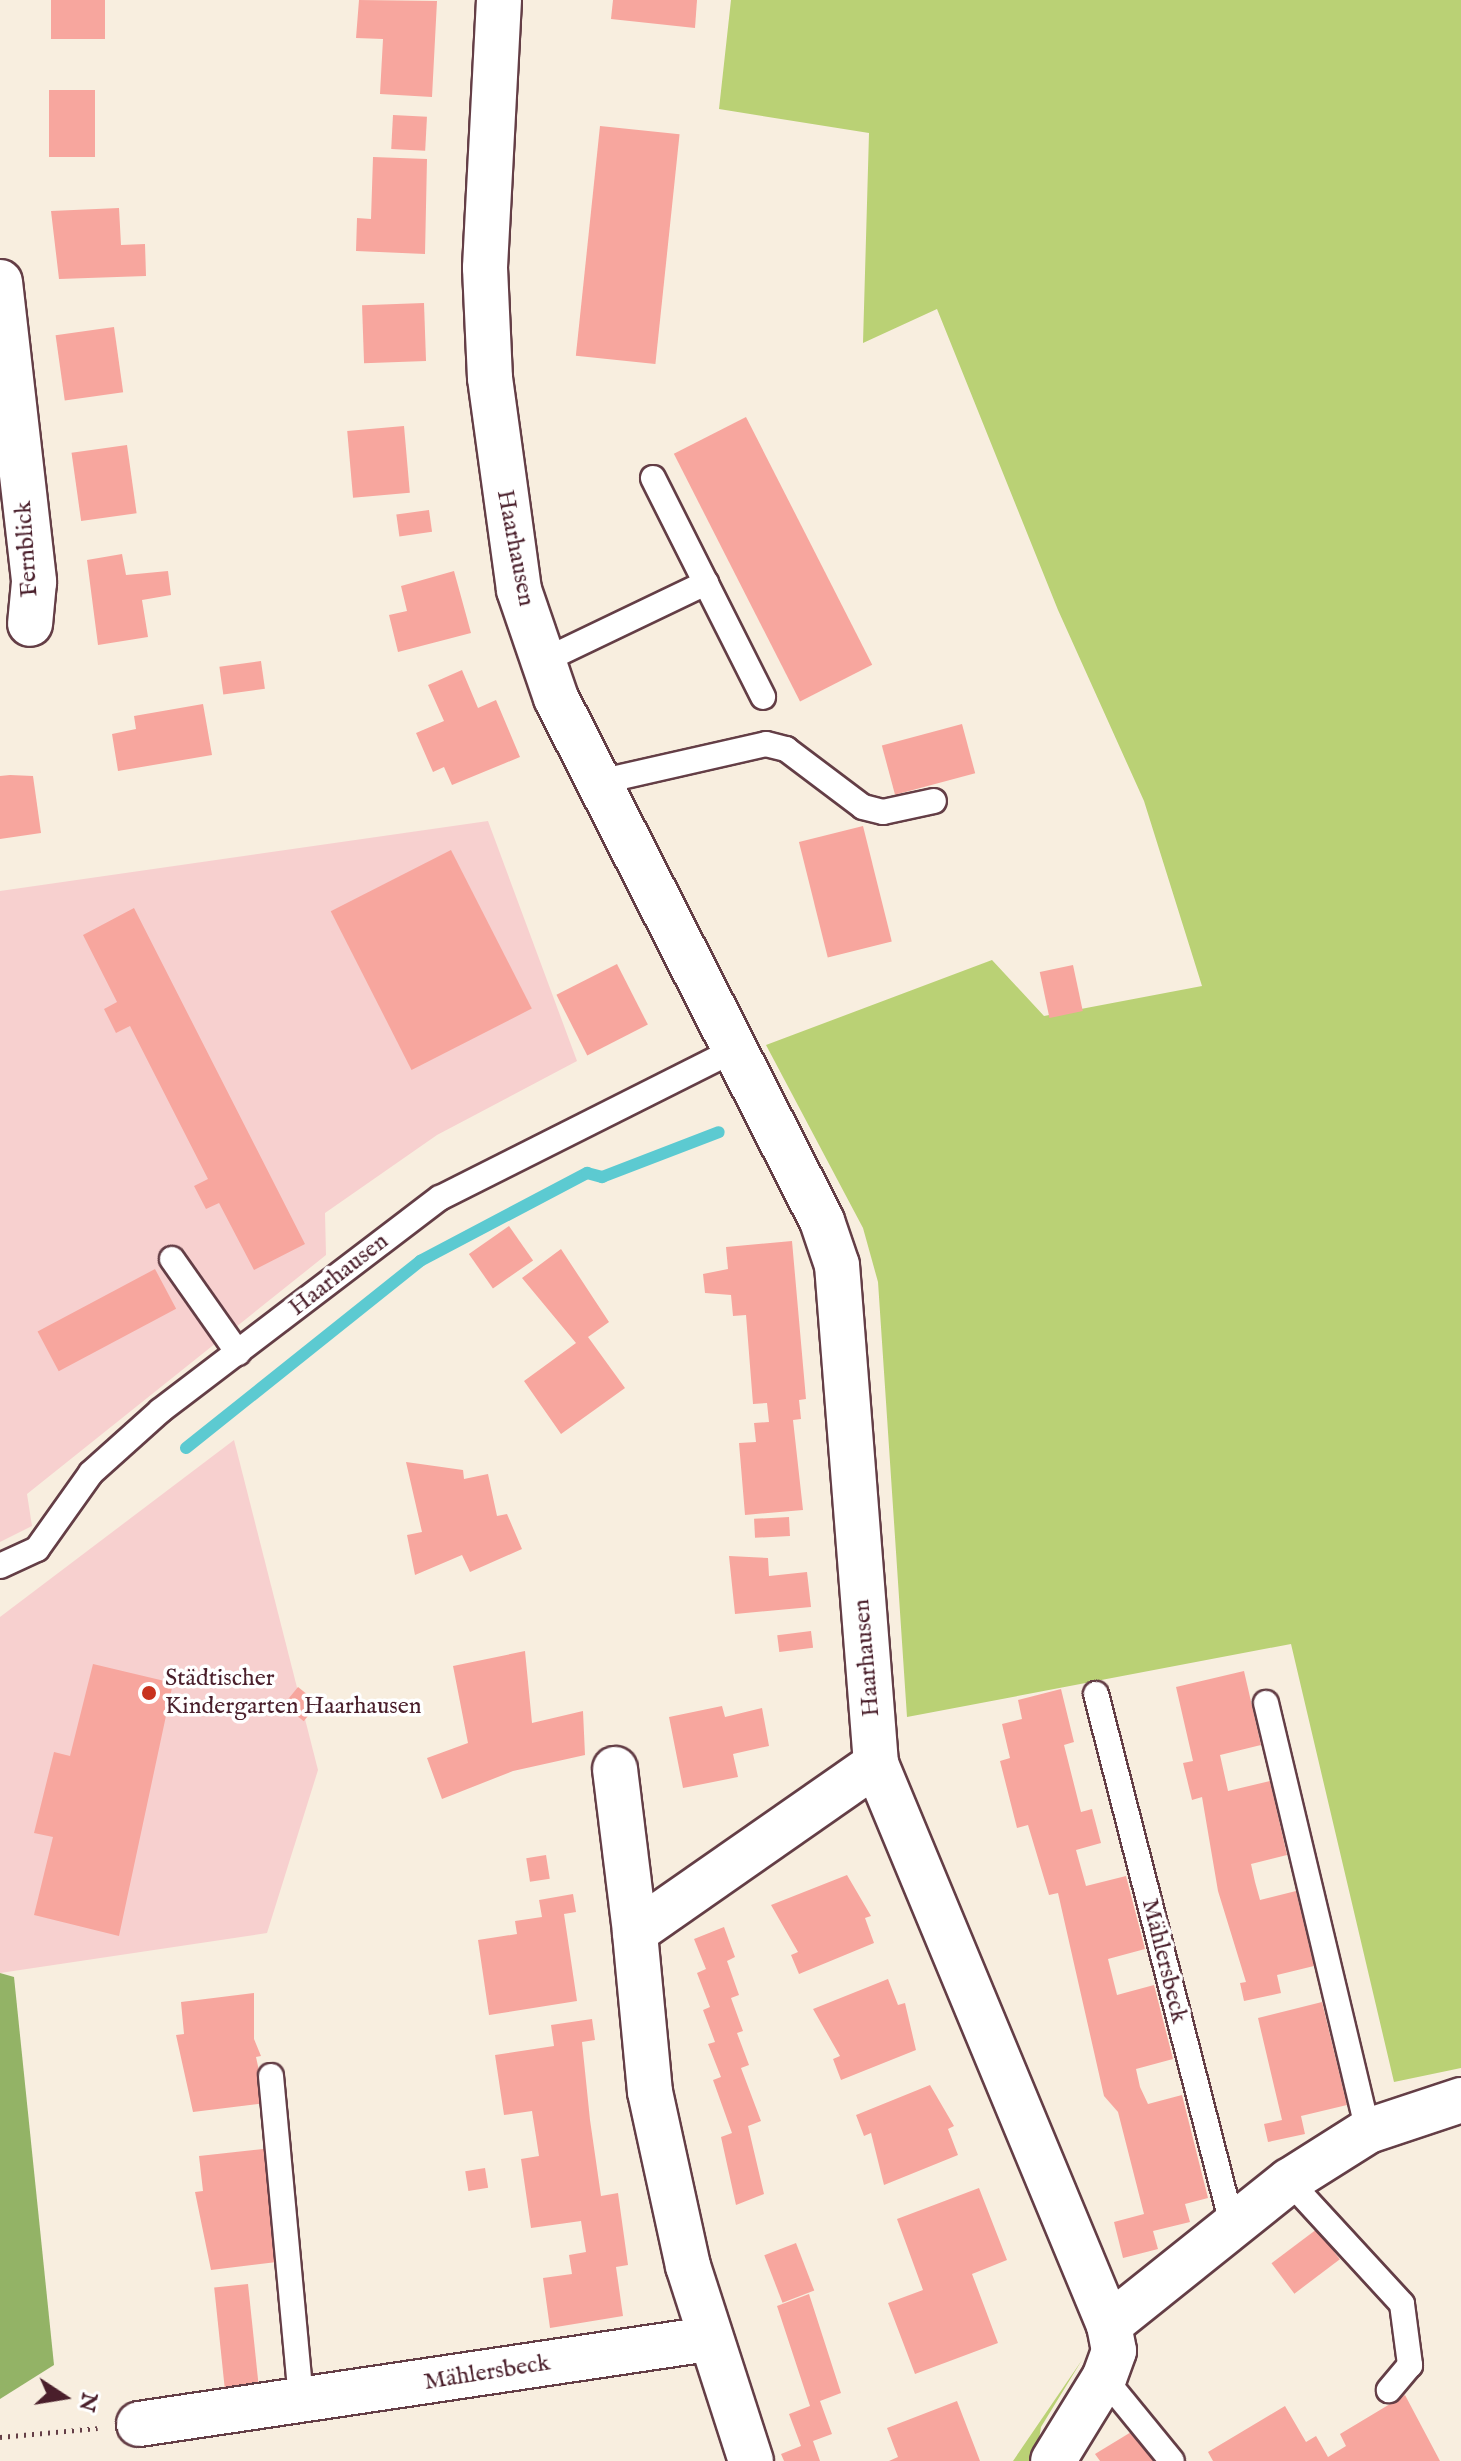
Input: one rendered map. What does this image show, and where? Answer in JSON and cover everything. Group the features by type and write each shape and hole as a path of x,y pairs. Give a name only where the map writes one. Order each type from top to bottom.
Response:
{"street":[{"name":"Haarhausen","path":"499,0 485,268 490,378 519,590 543,661 599,782 730,1052 822,1221 846,1303 876,1764 1109,2325"},
{"name":"Fernblick","path":"0,282 34,582 30,624"},
{"path":"635,1932 876,1764"},
{"path":"615,1769 650,2092 708,2339 751,2461"},
{"path":"1053,2461 1104,2378 1114,2351 1109,2325 1289,2181 1368,2131 1461,2100"},
{"name":"Mählersbeck","path":"139,2424 708,2339"}],"lane":[{"path":"653,478 763,697"},
{"path":"543,661 706,583"},
{"path":"599,782 766,744 786,749 863,807 883,812 934,801"},
{"name":"Haarhausen","path":"0,1566 37,1549 91,1473 238,1353 440,1198 730,1052"},
{"path":"172,1259 238,1353"},
{"name":"Mählersbeck","path":"1096,1694 1233,2228"},
{"path":"1266,1703 1368,2131"},
{"path":"271,2076 301,2401"},
{"path":"1289,2181 1402,2304 1410,2365 1389,2390"},
{"path":"1104,2378 1172,2461"}],"path":[{"path":"0,2437 139,2424"}],"shaded area":[{"path":"488,821 577,1061 437,1135 325,1213 326,1255 27,1494 32,1526 0,1542 0,891"},
{"name":"Städtischer Kindergarten Haarhausen","path":"234,1440 318,1770 267,1933 0,1973 0,1617"}],"green space":[{"path":"731,0 1461,0 1461,2068 1394,2082 1291,1644 907,1717 878,1282 863,1228 766,1045 992,960 1044,1016 1202,986 1144,801 1058,610 937,309 863,343 869,133 719,109"},
{"path":"0,1973 14,1977 54,2365 0,2399"},
{"path":"1082,2360 1041,2427 1037,2451 1030,2461 1013,2461"}],"building":[{"path":"51,0 105,0 105,39 51,39"},
{"path":"359,0 437,1 432,97 380,94 383,39 356,38"},
{"path":"613,0 697,0 695,28 611,19"},
{"path":"49,90 95,90 95,157 49,157"},
{"path":"393,115 427,117 425,151 391,149"},
{"path":"600,126 680,134 655,364 576,356"},
{"path":"373,157 427,159 425,254 356,251 357,218 371,219"},
{"path":"119,208 121,245 145,244 146,276 59,279 51,211"},
{"path":"424,303 426,361 364,363 362,305"},
{"path":"114,327 123,392 65,401 56,335"},
{"path":"746,417 872,665 800,701 674,454"},
{"path":"404,426 410,493 353,498 347,431"},
{"path":"127,445 137,513 81,521 72,453"},
{"path":"429,510 432,532 399,536 396,515"},
{"path":"122,554 126,575 168,571 171,595 142,600 148,637 98,645 87,560"},
{"path":"454,571 471,633 398,652 389,615 407,611 401,586"},
{"path":"261,661 265,689 223,695 219,667"},
{"path":"462,670 478,708 496,700 520,757 452,785 444,767 433,772 416,733 444,721 428,685"},
{"path":"203,704 212,755 118,771 112,734 136,729 134,716"},
{"path":"962,724 975,773 895,795 882,745"},
{"path":"0,776 33,776 41,833 0,839"},
{"path":"863,826 892,941 828,957 799,842"},
{"path":"451,850 532,1009 412,1070 331,911"},
{"path":"134,908 305,1244 254,1270 219,1203 206,1209 194,1186 208,1179 130,1026 116,1033 104,1009 117,1002 83,935"},
{"path":"617,964 648,1025 587,1055 556,995"},
{"path":"1073,965 1083,1011 1050,1018 1040,972"},
{"path":"509,1226 533,1260 493,1289 469,1254"},
{"path":"792,1241 806,1399 799,1400 801,1419 793,1420 803,1510 745,1515 739,1443 756,1442 754,1423 769,1422 767,1403 753,1404 746,1315 733,1316 731,1295 705,1293 703,1274 728,1269 726,1247"},
{"path":"561,1249 609,1322 588,1337 625,1388 561,1434 524,1381 576,1343 522,1278"},
{"path":"155,1269 176,1309 59,1371 38,1331"},
{"path":"406,1462 463,1470 464,1479 488,1474 497,1516 507,1514 522,1549 470,1572 462,1555 415,1575 407,1535 422,1532"},
{"path":"789,1517 790,1536 755,1538 754,1519"},
{"path":"729,1556 768,1558 769,1576 807,1572 811,1607 735,1614"},
{"path":"811,1631 813,1648 779,1652 777,1635"},
{"path":"525,1651 532,1723 583,1711 585,1755 513,1771 442,1799 427,1758 468,1743 453,1666"},
{"path":"93,1664 173,1683 119,1936 34,1915 53,1837 34,1833 54,1752 70,1756"},
{"path":"1244,1671 1261,1745 1220,1755 1228,1791 1270,1781 1287,1855 1251,1864 1255,1882 1260,1900 1296,1891 1314,1966 1277,1975 1281,1993 1244,2001 1240,1983 1246,1982 1218,1891 1202,1797 1192,1800 1183,1763 1193,1761 1176,1687"},
{"path":"298,1687 318,1703 304,1721 284,1705"},
{"path":"1061,1689 1074,1742 1064,1745 1081,1812 1092,1809 1101,1843 1076,1850 1086,1886 1126,1876 1145,1949 1108,1959 1117,1995 1154,1985 1173,2059 1136,2069 1140,2087 1148,2104 1182,2095 1208,2198 1185,2204 1190,2222 1153,2231 1158,2249 1123,2258 1114,2222 1144,2214 1118,2112 1104,2096 1058,1893 1049,1895 1028,1825 1017,1828 1000,1761 1010,1758 1002,1724 1022,1719 1018,1700"},
{"path":"722,1706 725,1717 762,1708 769,1746 733,1754 738,1777 683,1788 669,1717"},
{"path":"546,1855 550,1879 530,1882 526,1858"},
{"path":"847,1875 871,1916 865,1918 874,1943 799,1974 791,1955 798,1952 771,1905"},
{"path":"573,1894 576,1912 564,1914 577,2001 489,2015 478,1940 517,1934 515,1921 542,1917 539,1900"},
{"path":"724,1927 735,1957 727,1961 739,1995 731,1998 743,2031 737,2033 749,2065 741,2068 761,2121 748,2126 764,2194 736,2205 721,2137 732,2133 713,2080 721,2077 708,2044 715,2042 703,2010 710,2007 697,1973 706,1969 694,1939"},
{"path":"888,1979 898,2005 905,2003 916,2050 841,2080 833,2059 840,2056 813,2009"},
{"path":"254,1993 254,2039 261,2056 256,2057 266,2103 193,2112 176,2035 184,2034 181,2002"},
{"path":"1322,2002 1347,2105 1301,2116 1305,2134 1268,2142 1264,2124 1282,2120 1258,2018"},
{"path":"592,2019 595,2040 582,2042 590,2120 601,2196 618,2193 628,2265 616,2267 623,2316 550,2328 543,2278 572,2274 569,2255 586,2252 581,2221 531,2228 521,2159 539,2156 532,2111 504,2115 495,2055 554,2046 551,2025"},
{"path":"930,2085 954,2126 948,2129 958,2155 884,2185 871,2133 864,2136 856,2115"},
{"path":"272,2148 285,2261 211,2270 195,2192 203,2191 199,2156"},
{"path":"485,2168 488,2188 468,2191 465,2171"},
{"path":"979,2188 1007,2260 972,2274 998,2343 915,2374 888,2303 923,2290 897,2219"},
{"path":"1317,2229 1340,2259 1294,2294 1271,2263"},
{"path":"796,2243 814,2291 783,2303 764,2255"},
{"path":"248,2284 259,2390 225,2394 214,2288"},
{"path":"809,2294 841,2393 820,2401 832,2434 813,2441 820,2461 784,2461 781,2454 801,2446 789,2414 810,2406 777,2306"},
{"path":"1405,2395 1440,2461 1213,2461 1208,2452 1285,2406 1306,2442 1316,2436 1328,2457 1346,2446 1340,2434"},
{"path":"957,2401 980,2461 889,2461 898,2457 887,2428"},
{"path":"1141,2426 1162,2461 1100,2461 1095,2454"}],"waterway":[{"path":"186,1448 420,1261 587,1173 602,1177 719,1132"}],"place":[{"name":"Städtischer Kindergarten Haarhausen","path":"149,1693"}]}
